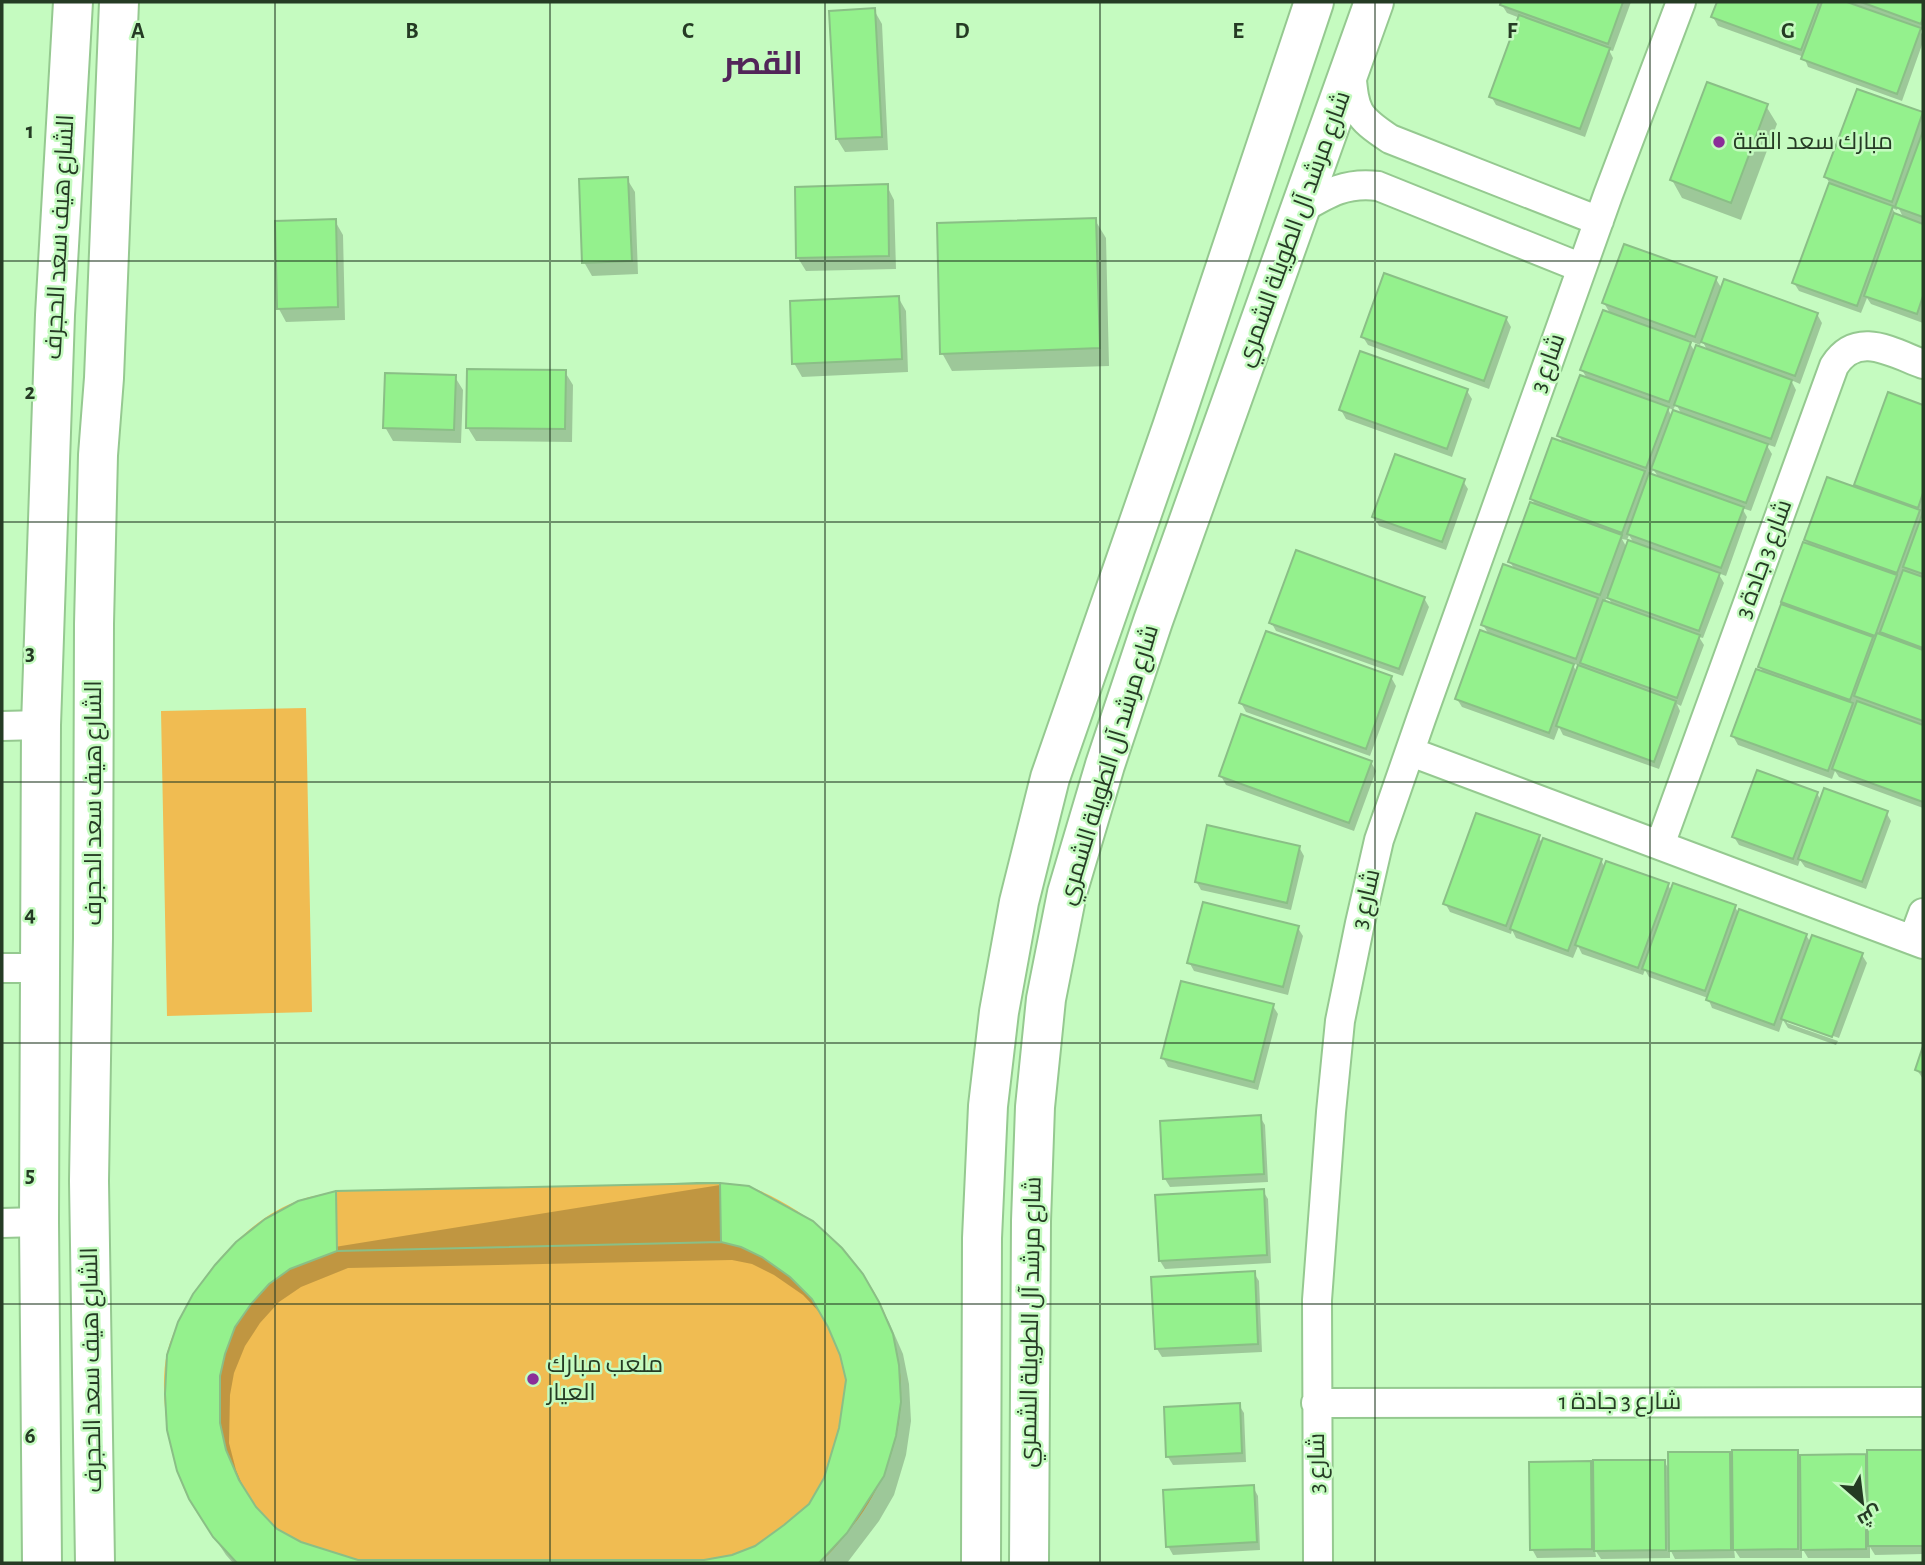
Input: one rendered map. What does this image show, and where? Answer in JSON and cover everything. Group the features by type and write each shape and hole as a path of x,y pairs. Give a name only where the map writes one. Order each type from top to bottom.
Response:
{"main road":[{"name":"الشارع هيف سعد الحجرف","path":"42,1563 20,1222 40,968 41,725 53,371 73,2"},
{"name":"الشارع هيف سعد الحجرف","path":"95,1563 89,1181 94,624 98,455 104,378 119,2"},
{"name":"شارع مرشد آل الطويلة الشمري","path":"982,1563 982,1238 988,1106 999,1012 1018,902 1050,778 1172,427 1314,2"},
{"name":"شارع مرشد آل الطويلة الشمري","path":"1029,1550 1031,1221 1035,1107 1046,999 1071,880 1105,765 1175,558 1374,2"},
{"path":"55,316 71,328 81,329 100,322 106,314"},
{"path":"53,371 74,363 95,369 104,378"},
{"path":"1172,427 1168,466 1144,531 1146,541 1157,554 1175,558"},
{"path":"982,1458 996,1478 1002,1543 1006,1548 1018,1550 1027,1543 1029,1550"}],"street":[{"name":"شارع 3","path":"1318,1563 1317,1300 1331,1112 1340,1021 1379,840 1582,268 1681,2"},
{"path":"1351,70 1354,105 1370,125 1390,139 1599,221"},
{"path":"1301,209 1334,190 1362,184 1378,186 1582,268"},
{"name":"شارع 3 جادة 3","path":"1660,845 1834,366 1850,349 1866,346 1878,347 1923,364"},
{"path":"2,726 41,725"},
{"path":"1411,752 1918,942 1923,913"},
{"path":"2,968 40,968"},
{"name":"شارع 3 جادة 1","path":"1316,1403 1923,1402"}],"shaded area":[{"path":"306,708 312,1012 167,1016 161,711"},
{"name":"ملعب مبارك العيار","path":"720,1183 744,1185 761,1191 792,1208 828,1235 856,1266 878,1299 893,1335 900,1371 900,1409 894,1446 879,1483 858,1519 819,1563 237,1563 194,1508 182,1484 171,1448 164,1388 167,1353 186,1307 217,1262 256,1224 278,1210 304,1199 336,1191"}],"building":[{"path":"1501,2 1623,2 1608,44 1500,5"},
{"path":"1717,2 1819,2 1801,50 1711,17"},
{"path":"1822,2 1847,2 1921,28 1897,94 1801,59"},
{"path":"1861,2 1923,2 1921,24"},
{"path":"875,8 882,137 836,139 829,11"},
{"path":"1519,15 1610,48 1580,129 1489,97"},
{"name":"مبارك سعد القبة","path":"1707,82 1768,104 1731,203 1670,180"},
{"path":"1857,89 1923,112 1892,202 1824,177"},
{"path":"1923,131 1923,217 1895,207"},
{"path":"628,177 632,261 582,263 579,179"},
{"path":"1829,183 1893,206 1857,306 1792,283"},
{"path":"888,184 889,256 796,258 795,187"},
{"path":"1894,213 1923,224 1923,296 1917,314 1864,296"},
{"path":"1096,218 1100,348 940,354 937,223"},
{"path":"336,219 338,307 277,309 275,221"},
{"path":"1624,244 1717,277 1695,337 1602,303"},
{"path":"1384,273 1507,317 1484,381 1361,337"},
{"path":"1724,279 1818,313 1795,376 1701,342"},
{"path":"899,296 902,359 792,364 790,301"},
{"path":"1603,310 1691,342 1669,402 1580,370"},
{"path":"1696,345 1792,380 1771,439 1674,405"},
{"path":"1360,351 1468,389 1447,449 1339,410"},
{"path":"467,369 566,370 565,429 466,428"},
{"path":"385,373 456,375 454,430 383,428"},
{"path":"1580,375 1669,407 1646,468 1557,436"},
{"path":"1888,392 1923,405 1923,493 1918,508 1854,485"},
{"path":"1673,410 1768,444 1746,503 1651,469"},
{"path":"1552,438 1645,471 1622,533 1530,499"},
{"path":"1395,454 1465,479 1442,542 1372,517"},
{"path":"1649,473 1744,507 1721,568 1627,534"},
{"path":"1827,477 1920,510 1897,573 1804,540"},
{"path":"1530,502 1622,535 1600,595 1508,562"},
{"path":"1923,512 1923,574 1903,567"},
{"path":"1628,540 1720,573 1699,631 1607,598"},
{"path":"1803,542 1897,575 1875,636 1781,602"},
{"path":"1296,550 1425,597 1399,669 1269,623"},
{"path":"1503,564 1598,598 1576,659 1481,625"},
{"path":"1903,570 1923,577 1923,648 1880,632"},
{"path":"1603,600 1700,635 1677,698 1580,663"},
{"path":"1781,604 1873,637 1850,700 1758,667"},
{"path":"1480,630 1574,664 1549,733 1455,699"},
{"path":"1266,631 1392,676 1366,749 1239,703"},
{"path":"1877,633 1923,650 1923,721 1854,696"},
{"path":"1578,665 1676,701 1654,762 1556,726"},
{"path":"1756,669 1853,703 1828,771 1731,736"},
{"path":"1857,701 1923,725 1923,802 1832,769"},
{"path":"1241,714 1372,761 1349,823 1219,776"},
{"path":"1757,770 1818,792 1793,859 1732,837"},
{"path":"1824,788 1888,811 1862,882 1798,859"},
{"path":"1476,813 1540,835 1506,926 1443,904"},
{"path":"1207,825 1300,846 1287,903 1195,882"},
{"path":"1543,838 1602,859 1568,951 1510,929"},
{"path":"1606,861 1669,883 1638,968 1575,945"},
{"path":"1673,883 1736,905 1705,991 1642,969"},
{"path":"1203,902 1299,926 1283,987 1187,963"},
{"path":"1739,909 1807,934 1774,1025 1706,1000"},
{"path":"1812,935 1863,953 1832,1037 1781,1019"},
{"path":"1181,981 1274,1004 1254,1082 1161,1058"},
{"path":"1923,1046 1923,1073 1915,1070"},
{"path":"1261,1115 1264,1174 1163,1179 1160,1121"},
{"path":"720,1183 749,1186 813,1221 842,1248 863,1274 879,1302 893,1334 899,1365 901,1402 896,1436 884,1476 847,1533 819,1563 237,1563 213,1537 189,1499 177,1471 167,1430 167,1355 178,1322 193,1294 236,1242 265,1219 298,1201 336,1191","holes":["721,1242 741,1247 762,1257 790,1277 812,1299 840,1355 846,1380 839,1428 824,1478 809,1504 755,1546 732,1555 704,1560 358,1560 301,1542 277,1529 256,1507 239,1480 226,1450 220,1423 220,1376 225,1354 235,1327 251,1304 269,1284 290,1269 337,1251"]},
{"path":"720,1183 721,1242 337,1251 336,1191"},
{"path":"1264,1189 1267,1255 1159,1261 1155,1195"},
{"path":"1255,1271 1258,1344 1155,1349 1151,1277"},
{"path":"1240,1403 1242,1453 1166,1457 1164,1407"},
{"path":"1732,1450 1798,1450 1798,1549 1733,1550"},
{"path":"1867,1450 1923,1450 1923,1546 1868,1546"},
{"path":"1668,1452 1730,1452 1731,1550 1669,1551"},
{"path":"1866,1454 1866,1549 1801,1550 1800,1455"},
{"path":"1593,1460 1665,1460 1666,1550 1594,1551"},
{"path":"1591,1461 1592,1549 1530,1550 1529,1462"},
{"path":"1254,1485 1257,1542 1166,1547 1163,1490"}],"place":[{"name":"مبارك سعد القبة","path":"1719,142"},
{"name":"ملعب مبارك العيار","path":"533,1379"}],"district":[{"name":"القصر","path":"763,64"}]}
